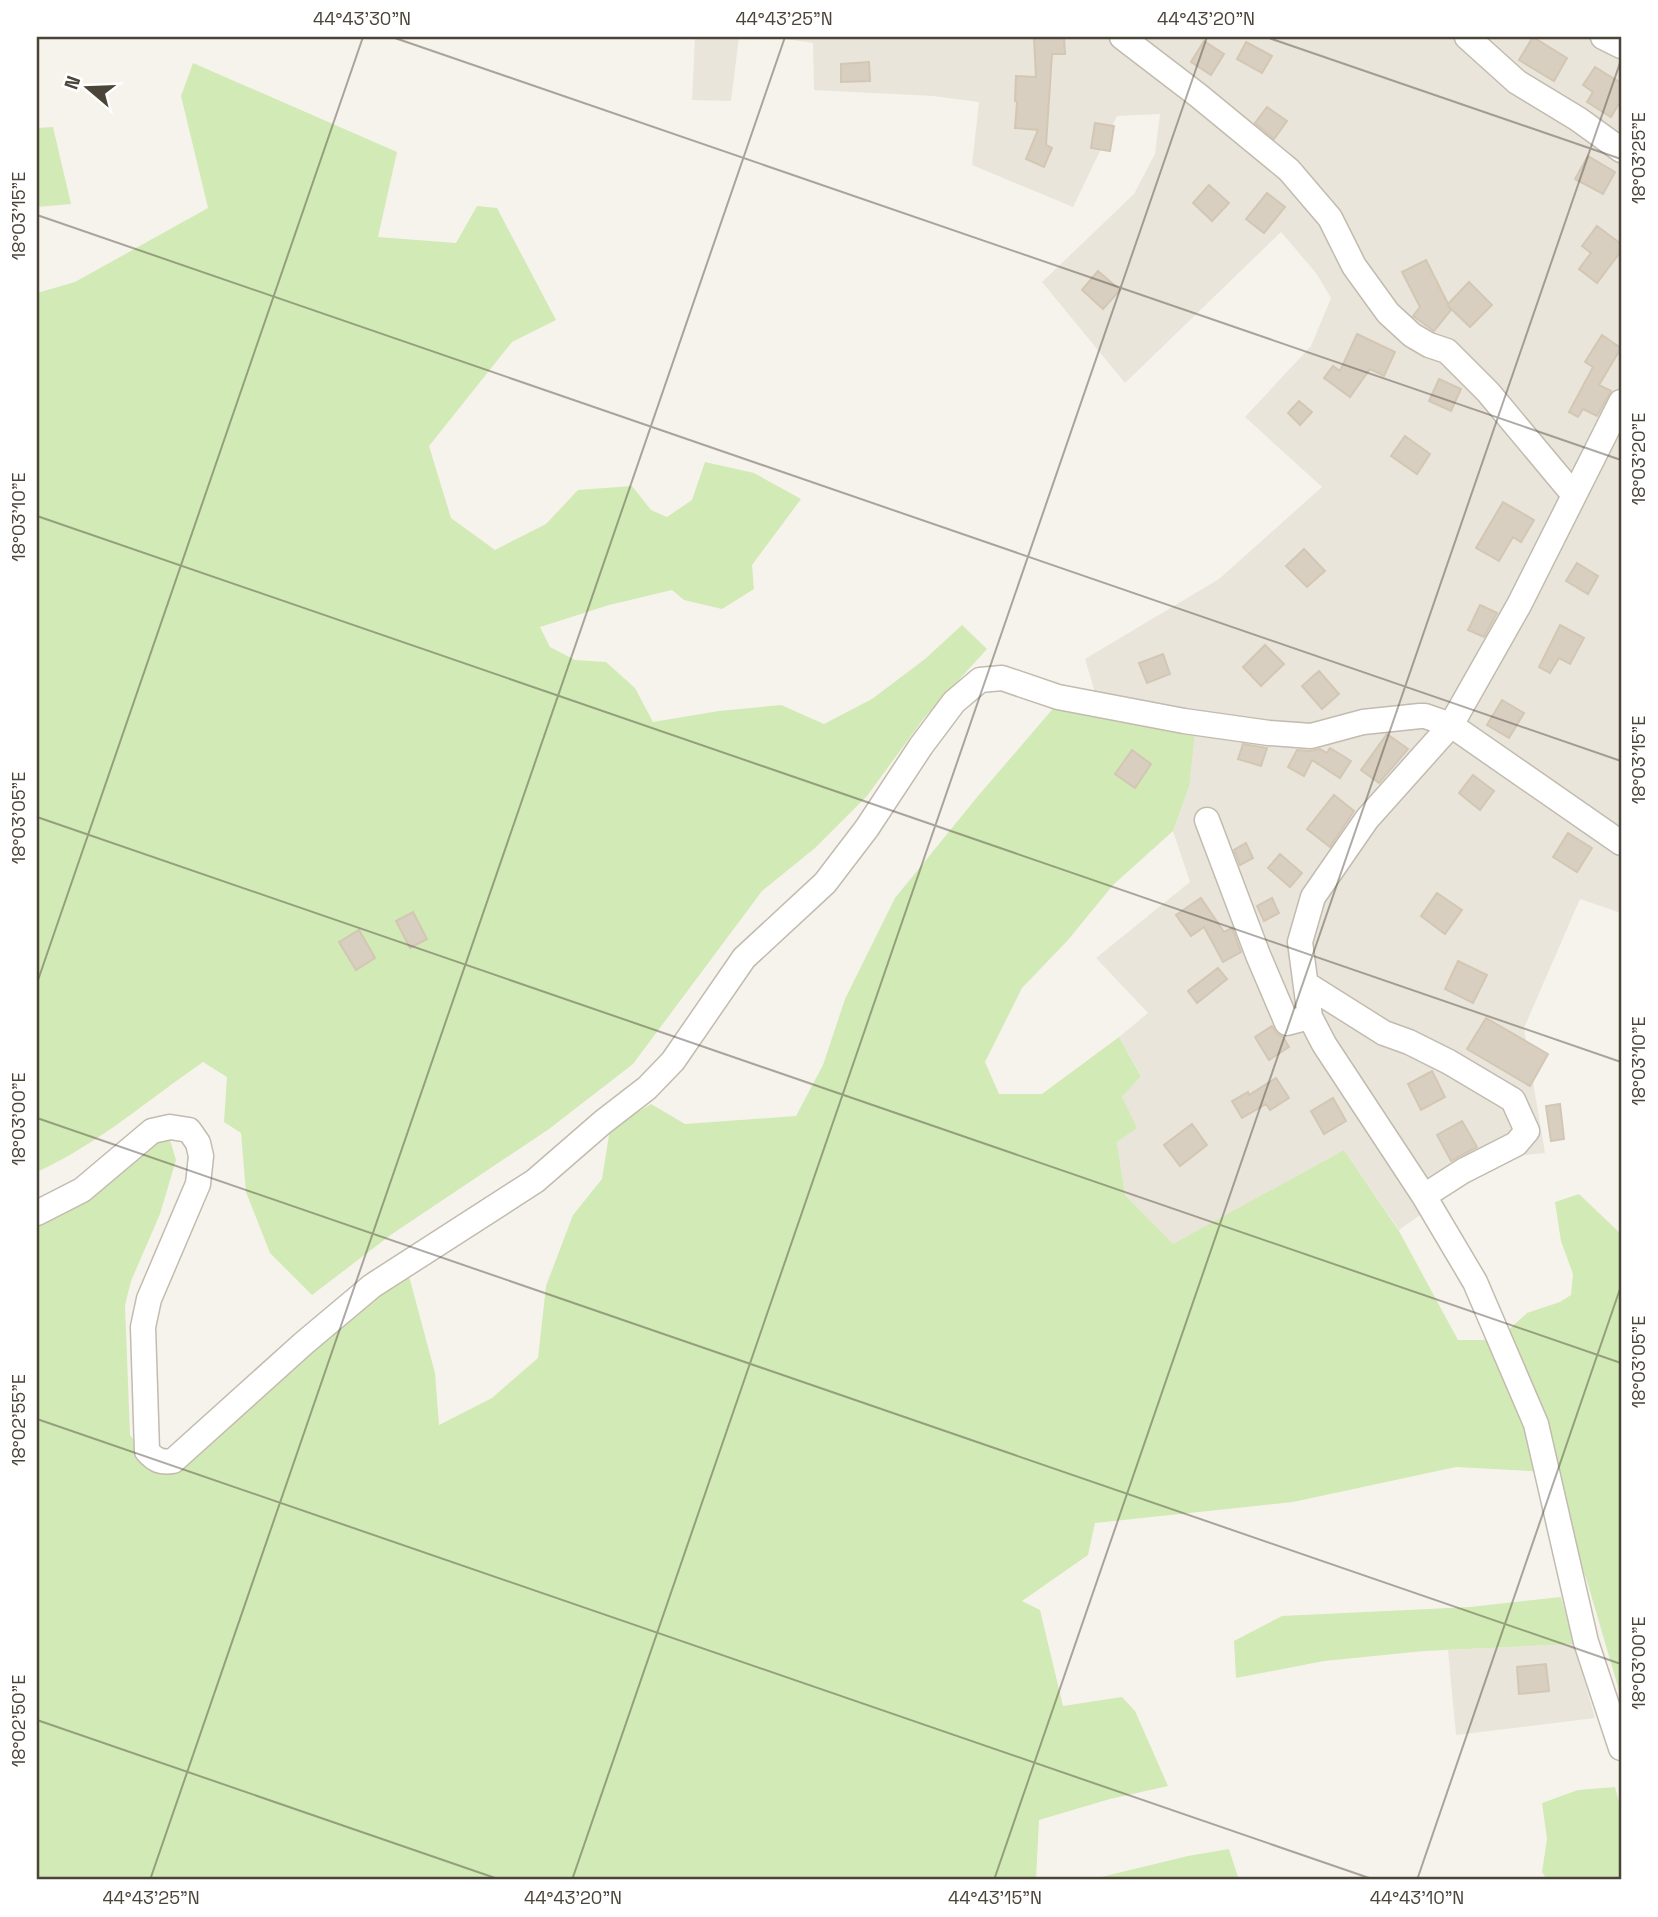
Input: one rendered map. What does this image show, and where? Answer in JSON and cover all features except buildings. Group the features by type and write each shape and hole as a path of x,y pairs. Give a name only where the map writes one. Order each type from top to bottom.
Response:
{"street":[{"path":"1122,37 1289,170 1330,218 1353,266 1388,313 1412,335 1447,351 1488,392 1574,495"},
{"path":"1467,37 1517,82 1621,150"},
{"path":"1603,37 1621,46"},
{"path":"1621,402 1519,605 1451,725 1367,819 1313,897 1300,942 1310,1017 1324,1044 1424,1196 1475,1282 1536,1424 1586,1642 1621,1748"},
{"path":"37,1213 82,1190 152,1131 170,1127 189,1130 198,1143 201,1156 198,1184 149,1299 144,1327 147,1451 154,1459 163,1463 173,1461 304,1343 372,1286 535,1181 647,1088 673,1061 744,958 825,884 954,702 980,680 1002,678 1058,697 1184,721 1269,733 1311,736 1363,722 1425,716 1451,725 1621,843"},
{"path":"1207,820 1287,1023 1310,1017"},
{"path":"1306,984 1384,1033 1450,1062 1513,1100 1527,1131 1516,1144 1463,1171 1424,1196"}],"shaded area":[{"path":"695,37 739,37 731,101 692,100"},
{"path":"773,37 1621,37 1621,913 1580,899 1524,1028 1545,1153 1503,1157 1399,1230 1344,1150 1173,1245 1125,1195 1117,1142 1136,1128 1122,1097 1141,1075 1119,1037 1148,1013 1096,958 1190,882 1173,831 1189,787 1101,713 1085,659 1219,579 1322,487 1245,417 1311,346 1331,298 1316,273 1281,232 1125,383 1042,282 1134,194 1155,154 1160,114 1117,116 1073,207 972,165 979,102 933,96 814,90 813,43"},
{"path":"1574,1644 1595,1718 1456,1735 1448,1650"}],"green space":[{"path":"193,63 397,152 378,237 456,243 477,206 497,208 556,320 512,342 429,446 451,518 495,550 546,524 578,490 632,486 651,510 667,517 692,500 705,462 754,473 801,499 752,565 754,589 722,609 684,600 672,590 609,605 540,627 550,647 575,660 606,662 635,688 653,722 719,711 781,705 824,724 872,699 925,659 962,625 987,649 924,718 867,796 815,848 762,891 633,1064 549,1129 392,1234 312,1295 270,1253 246,1192 241,1133 224,1122 227,1077 203,1062 102,1135 37,1172 37,293 75,282 208,208 181,96"},
{"path":"53,127 71,204 37,207 37,128"},
{"path":"1057,704 1195,732 1189,787 1173,831 1113,885 1068,940 1022,988 985,1062 999,1094 1042,1094 1119,1037 1141,1076 1122,1097 1137,1128 1117,1142 1125,1195 1173,1244 1344,1150 1399,1231 1458,1340 1497,1340 1527,1313 1560,1302 1571,1295 1573,1274 1561,1241 1555,1202 1579,1194 1621,1234 1621,1697 1587,1581 1548,1472 1456,1467 1293,1502 1095,1523 1088,1555 1022,1601 1040,1610 1063,1706 1122,1697 1135,1711 1168,1786 1110,1799 1039,1820 1036,1880 37,1880 37,1204 167,1130 176,1160 160,1214 131,1281 125,1305 130,1435 145,1453 172,1451 406,1265 435,1373 439,1425 492,1398 538,1358 546,1286 573,1215 602,1179 610,1129 651,1104 685,1124 796,1116 823,1065 845,999 895,898"},
{"path":"1561,1597 1574,1644 1424,1651 1324,1661 1236,1678 1234,1641 1282,1616 1470,1607"},
{"path":"1615,1787 1621,1810 1621,1880 1547,1880 1542,1872 1547,1839 1542,1803 1578,1790"},
{"path":"1229,1849 1239,1880 1089,1880 1188,1856"}]}
